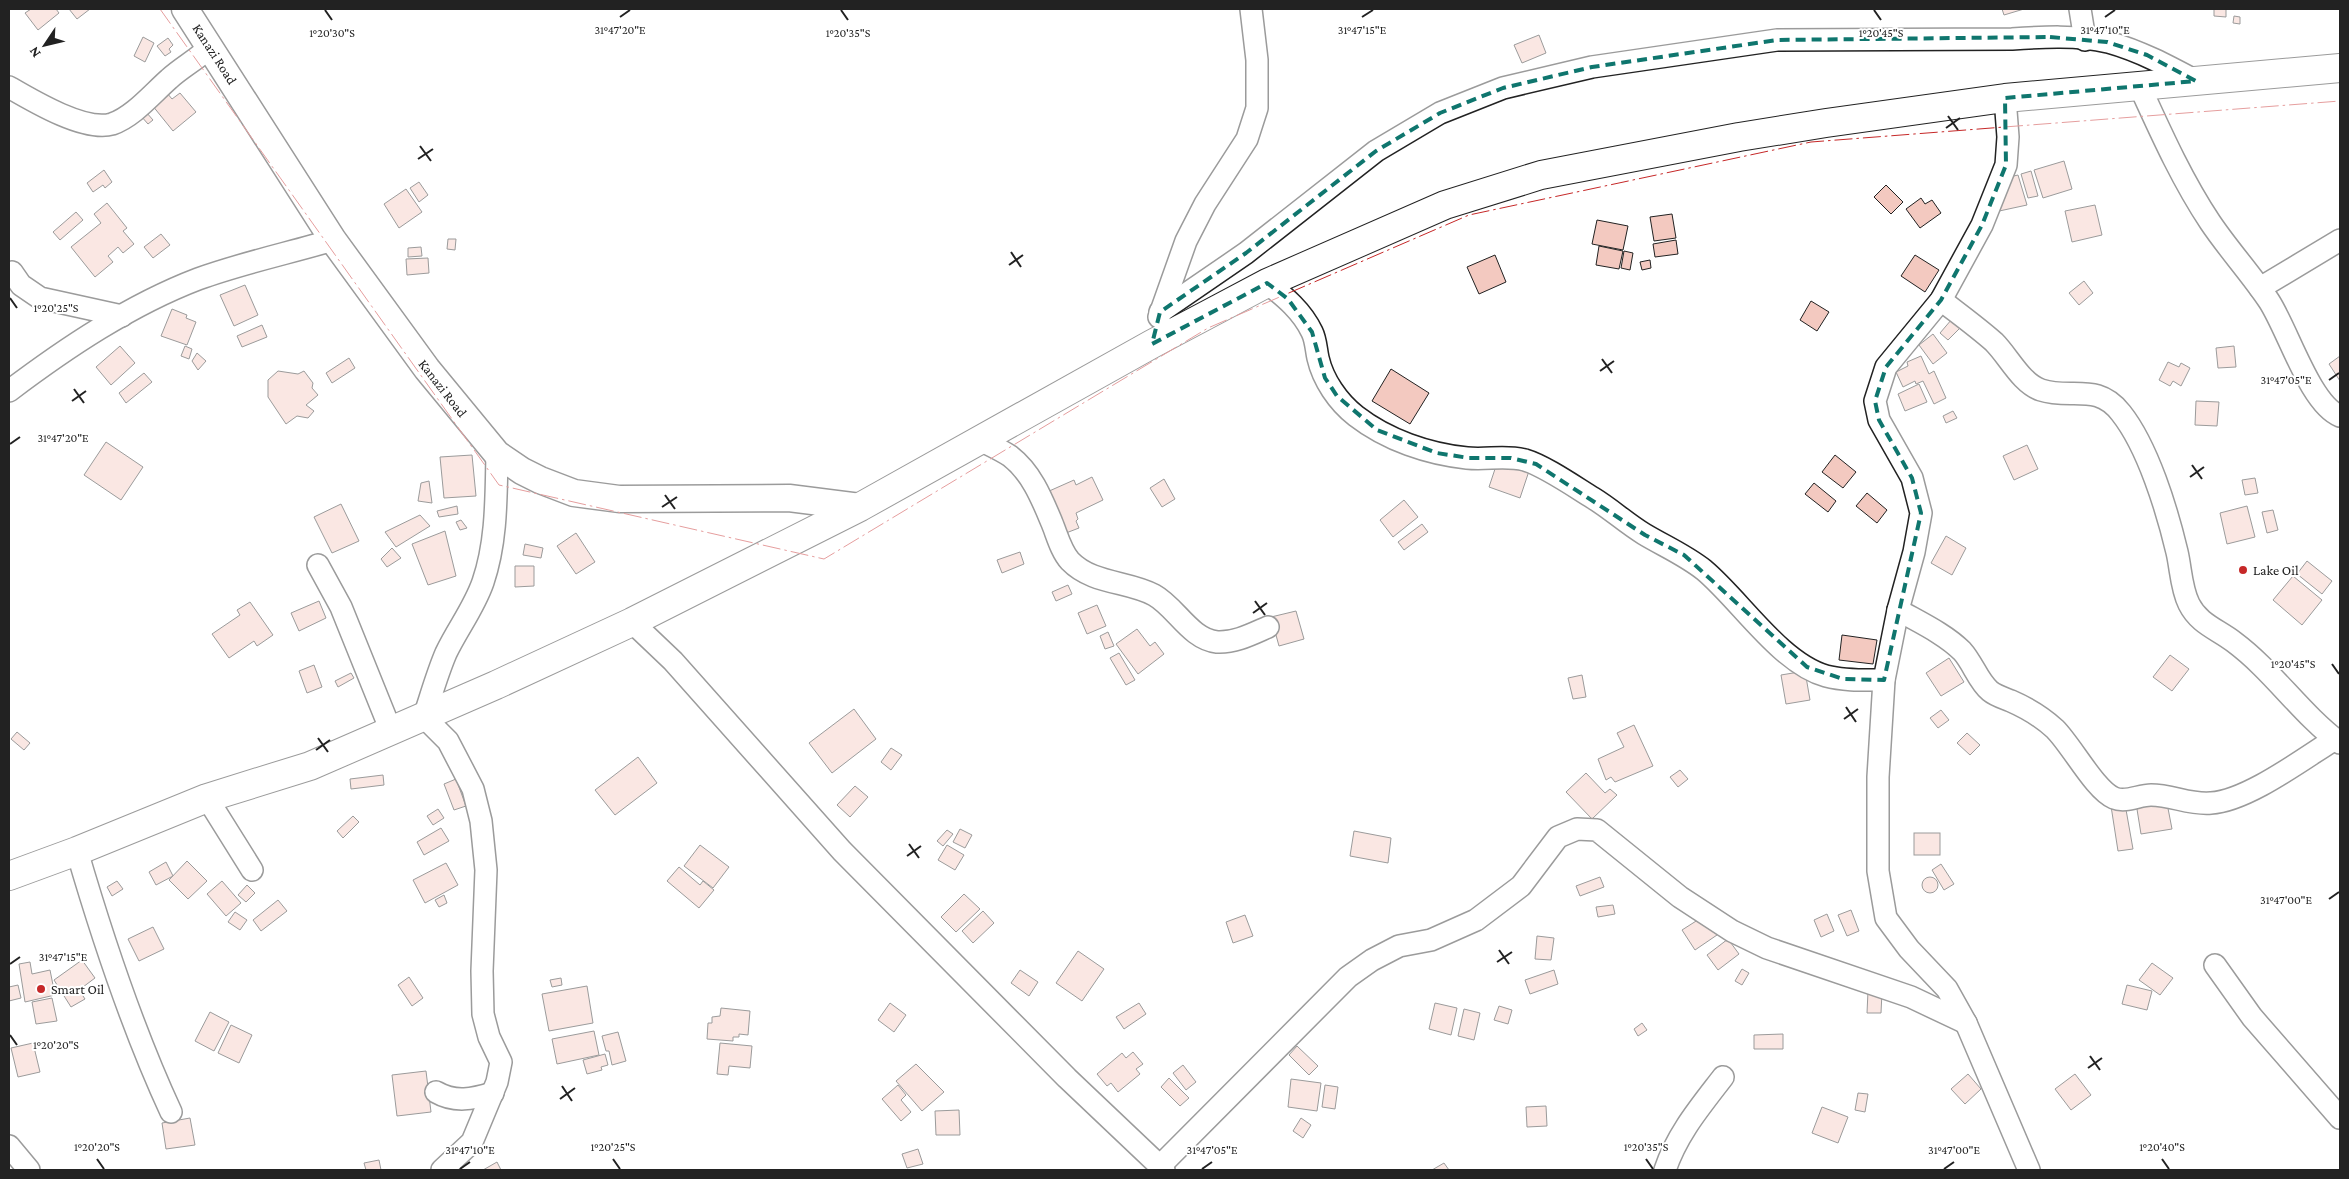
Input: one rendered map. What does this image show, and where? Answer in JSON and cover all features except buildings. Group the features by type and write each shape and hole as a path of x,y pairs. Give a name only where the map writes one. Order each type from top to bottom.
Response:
{"highway":[{"path":"9,876 77,851 207,798 310,766 424,718 632,622 860,507 1152,344 1268,283 1445,205 1541,175 1739,137 2005,98 2340,68"}],"main road":[{"name":"Kanazi Road","path":"185,9 211,46 333,240 427,369 497,454 540,480 583,494 619,499 789,498 860,507"}],"street":[{"path":"1152,344 1160,312 1186,241 1205,204 1247,139 1257,108 1257,60 1251,9"},
{"path":"2080,9 2085,40"},
{"path":"1160,312 1246,253 1376,151 1440,113 1503,88 1592,67 1777,40 2012,39 2050,36 2107,42 2147,55 2196,81"},
{"path":"9,87 75,120 97,126 111,124 139,106 171,77 211,46"},
{"path":"2140,87 2171,153 2210,222 2270,302 2307,378 2321,399 2335,414 2340,416"},
{"path":"2005,98 2008,137 2006,166 1982,225 1941,300 1886,367 1875,401 1879,420 1912,478 1920,513 1914,552 1898,610 1884,680 1878,777 1878,871 1886,918 1909,949 1947,989 1966,1023 2029,1170"},
{"path":"9,391 122,316 151,300 199,279 333,240"},
{"path":"2260,288 2340,240"},
{"path":"12,272 21,285 40,298 122,316"},
{"path":"1268,283 1288,299 1312,332 1325,378 1337,396 1354,414 1377,430 1405,443 1436,453 1469,458 1511,458 1536,464 1611,510 1645,535 1684,555 1705,571 1787,653 1807,667 1825,675 1842,679 1884,680"},
{"path":"1898,610 1940,634 1960,649 1991,692 2032,711 2054,728 2070,746 2092,777 2106,793 2114,798 2122,800 2150,795 2194,803 2212,803 2232,799 2338,741 2306,714 2247,653 2195,616 2186,595 2178,555 2162,501 2134,433 2121,412 2107,399 2086,392 2062,393 2042,390 2029,383 1995,344 1941,300"},
{"path":"980,440 1010,456 1030,477 1070,561 1088,573 1154,595 1203,637 1217,642 1239,640 1268,627"},
{"path":"442,1170 472,1142 493,1093 501,1062 489,1037 483,1014 482,971 486,870 481,821 473,790 448,741 424,718 435,681 447,651 471,611 483,582 495,522 497,454"},
{"path":"318,565 341,607 391,732"},
{"path":"632,622 673,661 842,851 1067,1078 1162,1168 1348,977 1372,960 1398,946 1431,940 1476,920 1521,886 1558,837 1577,829 1597,830 1680,898 1732,931 1767,948 1911,997 1966,1023"},
{"path":"207,798 252,870"},
{"path":"77,851 112,965 142,1046 171,1112"},
{"path":"2215,965 2252,1017 2340,1118"},
{"path":"1665,1170 1672,1151 1685,1127 1723,1077"},
{"path":"436,1092 453,1099 465,1100 493,1093"},
{"path":"9,1146 29,1170"}],"highlighted area":[{"path":"2050,37 2107,42 2147,55 2196,81 2005,98 2006,165 1982,225 1941,300 1886,367 1875,401 1879,420 1912,478 1921,513 1884,680 1843,679 1807,667 1684,555 1645,535 1536,464 1511,458 1469,458 1437,453 1377,430 1337,396 1325,378 1312,332 1288,299 1267,283 1152,344 1160,312 1246,253 1376,151 1440,113 1503,88 1592,67 1777,40"}],"power":[{"path":"160,9 499,485 824,559 1208,328 1469,215 1811,142 2340,101"}],"place":[{"name":"Lake Oil","path":"2243,570"},
{"name":"Smart Oil","path":"41,989"}]}
